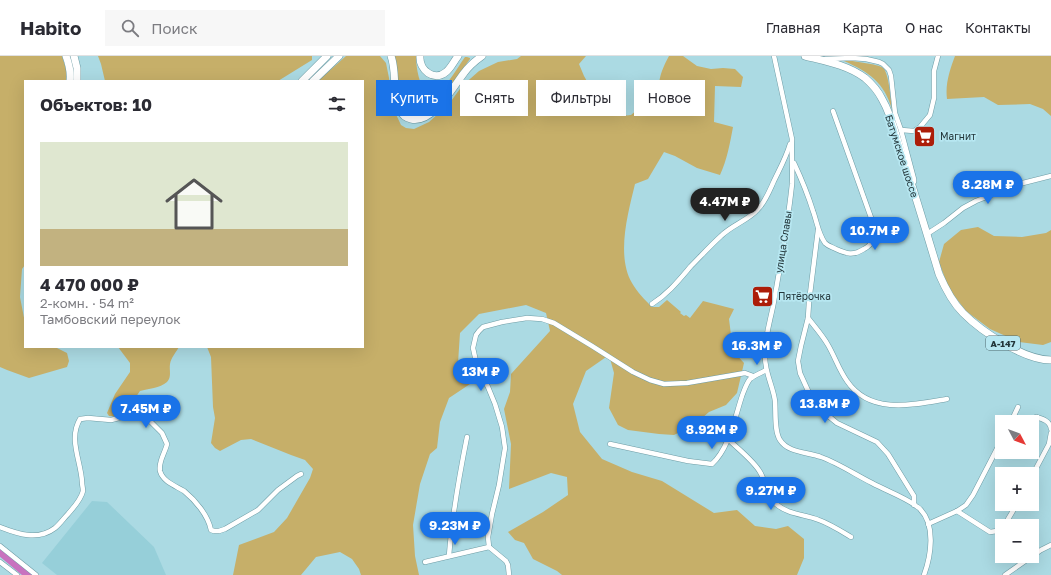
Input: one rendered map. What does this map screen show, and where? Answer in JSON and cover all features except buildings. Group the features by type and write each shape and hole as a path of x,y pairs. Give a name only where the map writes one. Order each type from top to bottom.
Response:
{"highway":[{"path":"66,56 69,66 70,80"},
{"path":"74,56 77,68 77,80"},
{"path":"303,80 327,56"},
{"path":"314,80 339,56"},
{"path":"391,56 399,109 407,118 414,120 430,114 445,99 465,71 482,56"},
{"path":"420,56 422,67 434,76 441,75 446,71 458,56"},
{"name":"Батумское шоссе","path":"805,56 837,64 864,77 883,99 889,112 939,274 944,286 962,312 978,326 1003,343 1030,356 1043,360 1051,360"}],"street":[{"name":"улица Славы","path":"774,56 792,139 793,161 792,183 785,236 765,345 766,370 774,400 778,435 780,440 790,448 821,457 834,463 907,500 920,509 927,519 931,534 930,555 924,575"},
{"path":"901,130 914,130 920,127 930,114 934,98 934,70 938,56"},
{"path":"817,59 866,59 879,62 889,70 895,112 914,179 912,184"},
{"path":"793,161 813,211 818,230 826,244 845,253 855,254 866,248 872,242 874,226 833,111"},
{"path":"652,304 658,301 679,282 702,254 730,228 759,209 766,198 786,156 792,139"},
{"path":"927,234 963,208 976,201 1019,184 1051,176"},
{"path":"818,230 808,318 800,346 798,361 800,373 810,394 817,405 826,414 837,423 876,442 888,454 914,496 914,505"},
{"path":"509,575 506,561 489,547 488,537 505,448 502,427 495,404 477,366 473,348 479,331 483,328 502,322 527,318 542,319 554,323 633,372 650,380 664,384 686,383 745,373 753,376"},
{"path":"808,318 828,344 846,381 862,396 874,402 890,405 916,404 947,399"},
{"path":"610,444 688,461 712,464 720,454 728,439 748,381 753,376 766,370"},
{"path":"1014,415 1018,407"},
{"path":"0,527 26,536 44,534 55,528 79,500 83,491 82,476 75,437 77,425 80,419 88,418 111,420 119,418 124,410 130,410 150,421 162,433 167,444 160,464 160,472 163,478 190,496 202,511 210,524 211,530 219,532 258,510 278,490 301,474"},
{"path":"1039,418 1046,420 1051,429"},
{"path":"1037,467 1049,444 1051,433"},
{"path":"449,556 458,480 466,437"},
{"path":"728,439 762,473 767,490 775,504 787,511 819,520 852,537"},
{"path":"928,524 957,511 966,505 973,495 995,453"},
{"path":"957,511 990,532 995,531"},
{"path":"1005,575 1041,550 1051,545"},
{"path":"0,546 36,575"},
{"path":"425,562 489,547"},
{"path":"0,562 17,575"}],"shaded area":[{"path":"0,56 62,56 67,72 66,80 24,80 24,266 22,269 20,297 24,318 24,348 57,348 67,353 69,361 67,367 29,378 0,367"},
{"path":"98,56 312,56 312,60 280,80 105,80"},
{"path":"346,56 380,56 386,63 389,80 376,80 376,116 397,116 401,125 406,128 414,129 429,122 436,116 452,116 452,100 460,89 460,116 528,116 528,80 469,80 479,71 498,62 517,59 521,56 586,56 579,64 586,80 536,80 536,116 626,116 634,112 634,116 705,116 705,80 659,80 669,56 683,56 697,66 711,69 735,69 743,77 741,87 715,86 714,122 733,127 720,175 697,168 664,152 648,179 635,184 629,208 624,247 627,272 632,283 652,307 659,307 667,300 681,312 680,313 690,318 703,301 734,309 729,319 733,351 744,363 737,393 726,405 709,412 694,425 674,435 628,430 618,425 609,408 614,373 609,355 586,371 573,404 580,432 602,459 632,472 662,481 714,513 737,510 755,526 776,529 788,526 804,539 804,558 797,575 562,575 533,559 524,543 515,540 508,532 543,512 568,495 567,477 551,473 509,489 511,444 504,409 510,392 511,374 550,331 546,313 526,305 479,314 460,333 458,363 470,384 449,398 440,422 437,448 430,454 420,484 413,525 415,556 419,575 361,575 352,559 340,552 316,557 301,575 233,575 239,545 274,532 287,518 310,478 313,469 305,460 251,439 241,440 220,451 215,448 211,443 215,418 213,407 211,357 207,348 364,348 364,80 319,80"},
{"path":"394,56 416,56 420,80 396,80"},
{"path":"955,56 1051,56 1051,116 1043,109 1030,104 998,105 984,97 947,99 947,82"},
{"path":"465,57 470,59 452,85 452,80 449,80"},
{"path":"844,60 871,64 883,68 887,75 892,110 885,92 875,80 868,74"},
{"path":"978,227 994,236 1022,237 1046,233 1051,230 1051,342 1043,345 1019,342 990,329 966,311 949,289 939,262 944,244 961,230"},
{"path":"119,348 178,348 172,357 170,376 167,382 157,387 140,391 125,413 116,416 109,416 107,413 115,394 130,372 130,363"},
{"path":"92,501 107,502 154,547 166,575 57,575 42,563"}],"waterway":[{"path":"0,551 29,575"}],"place":[{"name":"Магнит","path":"924,136"},
{"name":"Пятёрочка","path":"763,296"}]}
